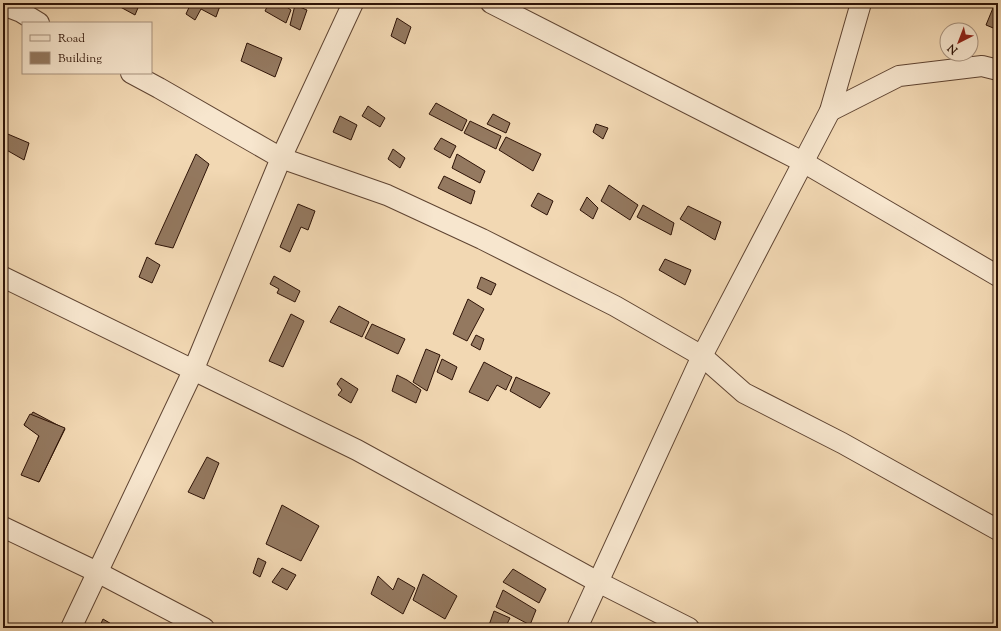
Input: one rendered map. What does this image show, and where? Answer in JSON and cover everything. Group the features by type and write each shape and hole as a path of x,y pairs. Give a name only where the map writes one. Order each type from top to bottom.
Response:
{"street":[{"path":"71,628 193,371 281,158 353,3"},
{"path":"491,3 803,162 998,276"},
{"path":"576,628 702,356 830,112 861,3"},
{"path":"3,5 21,12 38,22"},
{"path":"830,112 900,76 982,66 998,70"},
{"path":"133,74 281,158 387,195 482,239 615,306 702,356 744,393 842,444 998,530"},
{"path":"3,277 357,450 598,582 689,628"},
{"path":"3,527 97,572 204,628"}],"building":[{"path":"113,3 140,3 135,15"},
{"path":"191,3 221,3 216,17 201,9 195,20 186,14"},
{"path":"269,3 281,3 291,10 286,23 265,11"},
{"path":"995,3 998,3 998,30 986,25"},
{"path":"295,5 307,10 300,30 290,25"},
{"path":"397,18 411,27 405,44 391,36"},
{"path":"247,43 282,58 275,77 241,61"},
{"path":"436,103 467,120 462,131 429,114"},
{"path":"368,106 385,118 380,127 362,116"},
{"path":"493,114 510,123 506,133 487,124"},
{"path":"340,116 357,125 351,140 333,132"},
{"path":"470,121 501,136 496,149 464,133"},
{"path":"596,124 608,128 603,139 593,132"},
{"path":"3,132 29,143 24,160 3,148"},
{"path":"506,137 541,154 533,171 499,150"},
{"path":"441,138 456,146 450,158 434,149"},
{"path":"393,149 405,158 400,168 388,159"},
{"path":"196,154 209,164 173,248 155,244"},
{"path":"457,154 485,171 480,183 452,168"},
{"path":"444,176 475,191 471,204 438,188"},
{"path":"609,185 638,205 630,220 601,201"},
{"path":"538,193 553,201 547,215 531,206"},
{"path":"587,197 598,208 593,219 580,210"},
{"path":"298,204 315,211 308,230 301,227 290,252 280,247"},
{"path":"643,205 674,223 671,235 637,217"},
{"path":"688,206 721,222 715,240 680,219"},
{"path":"147,257 160,265 152,283 139,277"},
{"path":"665,259 691,270 685,285 659,270"},
{"path":"274,276 300,291 295,302 277,293 279,289 270,284"},
{"path":"481,277 496,284 491,295 477,288"},
{"path":"468,299 484,309 467,341 453,334"},
{"path":"339,306 369,322 362,337 330,322"},
{"path":"291,314 304,321 283,367 269,361"},
{"path":"372,324 405,339 398,354 365,338"},
{"path":"476,335 484,339 480,350 471,345"},
{"path":"426,349 440,355 427,391 413,382"},
{"path":"442,359 457,367 452,380 437,372"},
{"path":"484,362 512,377 506,390 497,385 488,401 469,392"},
{"path":"397,375 421,390 416,403 392,391"},
{"path":"516,377 550,393 540,408 510,391"},
{"path":"341,378 358,389 351,403 338,395 342,390 337,384"},
{"path":"33,412 65,429 39,482 25,473 39,435 24,425"},
{"path":"30,414 65,428 39,482 21,475 39,436 24,425"},
{"path":"207,457 219,463 204,499 188,492"},
{"path":"282,505 319,526 301,561 266,544"},
{"path":"258,558 266,562 260,577 253,573"},
{"path":"282,568 296,575 287,590 272,582"},
{"path":"513,569 546,589 539,603 503,582"},
{"path":"423,574 457,596 445,619 413,600"},
{"path":"378,576 393,590 398,578 415,588 403,614 371,594"},
{"path":"503,590 536,610 530,625 496,607"},
{"path":"494,611 510,618 505,628 488,628"},
{"path":"103,619 118,628 99,628"}]}
